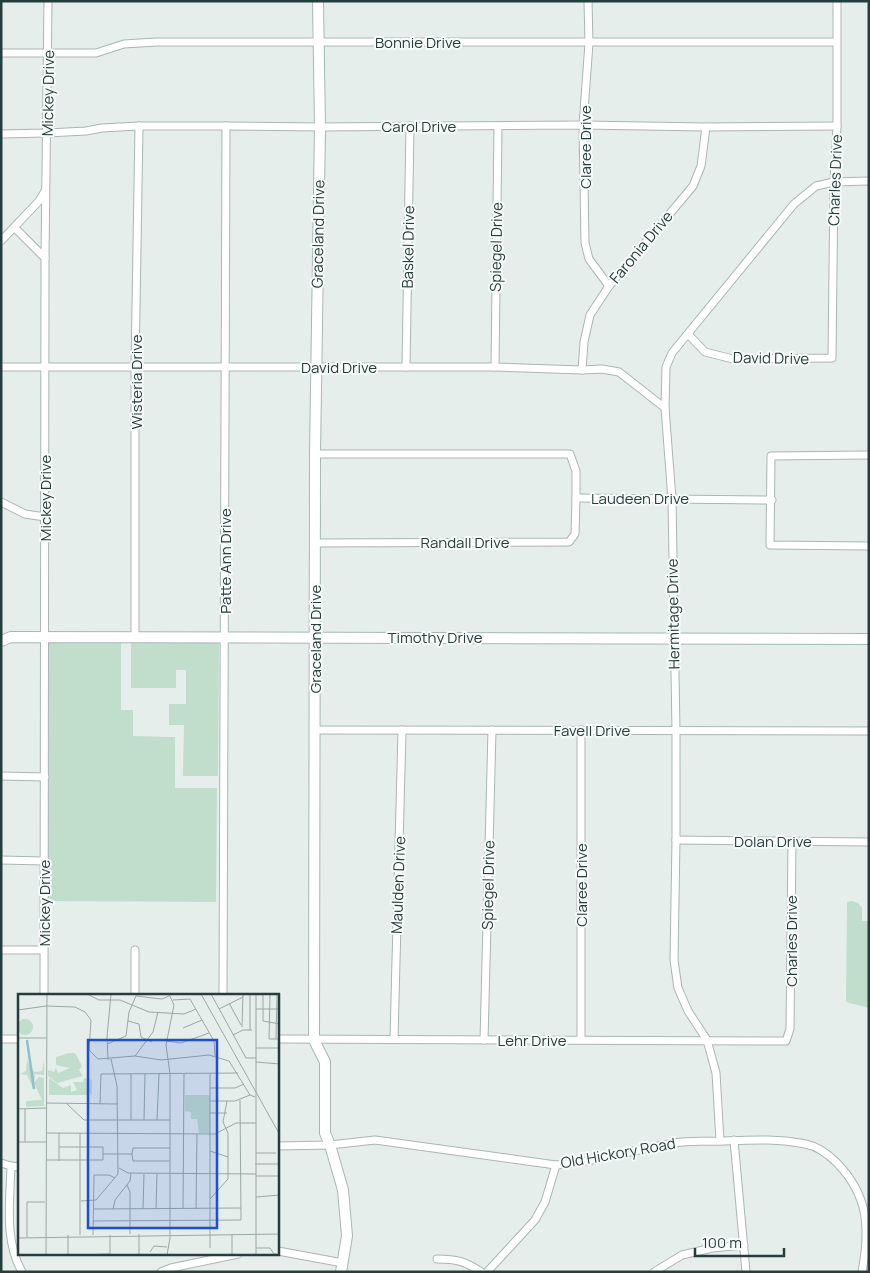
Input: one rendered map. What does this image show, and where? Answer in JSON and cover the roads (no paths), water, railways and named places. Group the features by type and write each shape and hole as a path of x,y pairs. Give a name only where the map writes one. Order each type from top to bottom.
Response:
{"street":[{"name":"Mickey Drive","path":"44,994 45,258 49,53 48,1"},
{"name":"Graceland Drive","path":"318,1 320,127 314,637 314,1040 325,1062 325,1133 343,1190 347,1236 342,1268"},
{"name":"Claree Drive","path":"588,1 589,42 583,125 585,243 589,259 609,286"},
{"name":"Charles Drive","path":"832,358 834,182 837,126 836,1"},
{"name":"Bonnie Drive","path":"1,53 96,53 124,44 156,42 836,42"},
{"name":"Carol Drive","path":"1,134 86,131 139,126 837,126"},
{"name":"Wisteria Drive","path":"135,637 135,367 139,126"},
{"name":"Patte Ann Drive","path":"223,994 226,126"},
{"name":"Baskel Drive","path":"406,367 410,126"},
{"name":"Spiegel Drive","path":"495,367 498,126"},
{"name":"Faronia Drive","path":"582,370 584,342 590,315 609,286 693,186 701,166 706,127"},
{"name":"Hermitage Drive","path":"720,1141 716,1073 707,1040 688,1011 678,988 674,960 676,731 672,499 665,408 666,367 672,353 794,204 816,186 834,182 869,181"},
{"path":"1,241 39,201 46,188"},
{"path":"15,228 45,258"},
{"name":"David Drive","path":"688,334 705,352 733,359 832,358"},
{"name":"David Drive","path":"1,367 495,367 602,369 619,372 665,408"},
{"name":"Laudeen Drive","path":"316,454 570,454 576,471 576,498 772,500"},
{"path":"869,455 771,456 770,545 869,546"},
{"name":"Randall Drive","path":"315,543 568,542 575,534 576,498"},
{"path":"1,502 25,514 45,517"},
{"name":"Timothy Drive","path":"1,641 11,637 224,636 869,639"},
{"name":"Favell Drive","path":"315,730 869,731"},
{"name":"Maulden Drive","path":"394,1040 402,730"},
{"name":"Spiegel Drive","path":"484,1040 492,730"},
{"name":"Claree Drive","path":"581,730 582,1040"},
{"path":"1,776 45,777"},
{"name":"Dolan Drive","path":"676,840 869,842"},
{"name":"Charles Drive","path":"786,1040 790,1029 792,841"},
{"path":"1,860 44,861"},
{"path":"1,950 43,950"},
{"path":"135,950 135,994"},
{"path":"1,1039 18,1039"},
{"name":"Lehr Drive","path":"279,1040 786,1040"},
{"name":"Old Hickory Road","path":"279,1146 330,1145 375,1140 556,1165 581,1163 677,1142 734,1140 782,1141 806,1144 829,1155 849,1176 864,1204 868,1228 862,1272"},
{"path":"734,1140 746,1272"},
{"path":"1,1162 15,1166 10,1231 12,1247 22,1272"},
{"path":"487,1272 535,1220 546,1202 556,1165"},
{"path":"654,1272 682,1255 712,1248 744,1245"},
{"path":"279,1251 342,1268"},
{"path":"161,1272 171,1268 228,1256"},
{"path":"437,1259 455,1259 469,1264 481,1272"}]}
